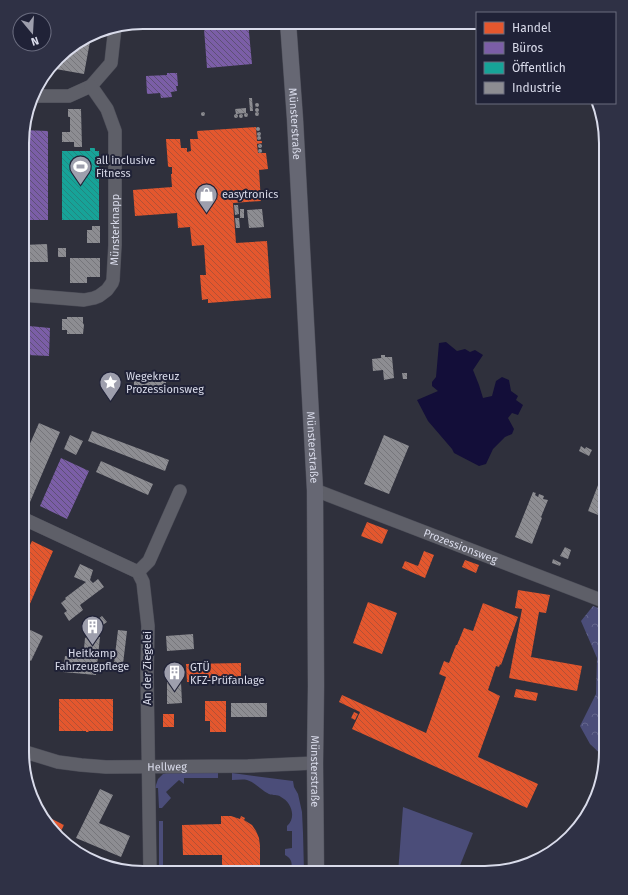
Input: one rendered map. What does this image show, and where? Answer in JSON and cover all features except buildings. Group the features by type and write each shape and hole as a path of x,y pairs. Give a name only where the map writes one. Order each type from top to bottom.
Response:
{"main road":[{"name":"Münsterstraße","path":"288,29 315,490 316,866"}],"street":[{"path":"39,96 69,96 92,86 111,63 114,33"},
{"name":"Münsterknapp","path":"29,295 84,300 94,298 104,293 113,280 115,245 115,131 107,109 92,86"},
{"name":"Prozessionsweg","path":"315,490 599,599"},
{"path":"29,521 138,572 148,561 180,491"},
{"name":"An der Ziegelei","path":"138,572 143,582 148,626 147,674 150,866"},
{"name":"Hellweg","path":"29,753 58,762 106,767 248,766 315,763"}],"green space":[{"path":"593,606 599,608 599,752 590,744 580,726 596,694 597,658 581,621"},
{"path":"218,771 218,778 184,778 184,784 179,780 166,792 171,798 162,808 159,808 158,788 155,788 158,779 163,774 170,772"},
{"path":"232,773 293,781 302,812 304,866 291,866 292,863 290,858 285,855 285,849 292,848 292,831 287,831 287,826 292,818 292,810 288,802 280,796 263,791 247,780 232,780"},
{"path":"403,807 473,833 460,866 399,866"},
{"path":"159,821 163,821 163,866 159,866"}],"shaded area":[{"path":"446,342 457,351 465,349 470,352 475,350 483,355 473,370 483,398 492,396 496,381 502,377 509,380 511,391 518,396 516,400 523,405 518,415 512,413 508,418 514,429 512,434 505,437 493,449 486,464 479,466 454,453 428,421 417,400 438,391 432,386 432,382 436,377 439,343"}],"place":[{"name":"all inclusive Fitness","path":"81,186"},
{"name":"easytronics","path":"206,214"},
{"name":"Wegekreuz Prozessionsweg","path":"111,402"},
{"name":"Heitkamp Fahrzeugpflege","path":"92,646"},
{"name":"GTÜ KFZ-Prüfanlage","path":"174,692"}]}
